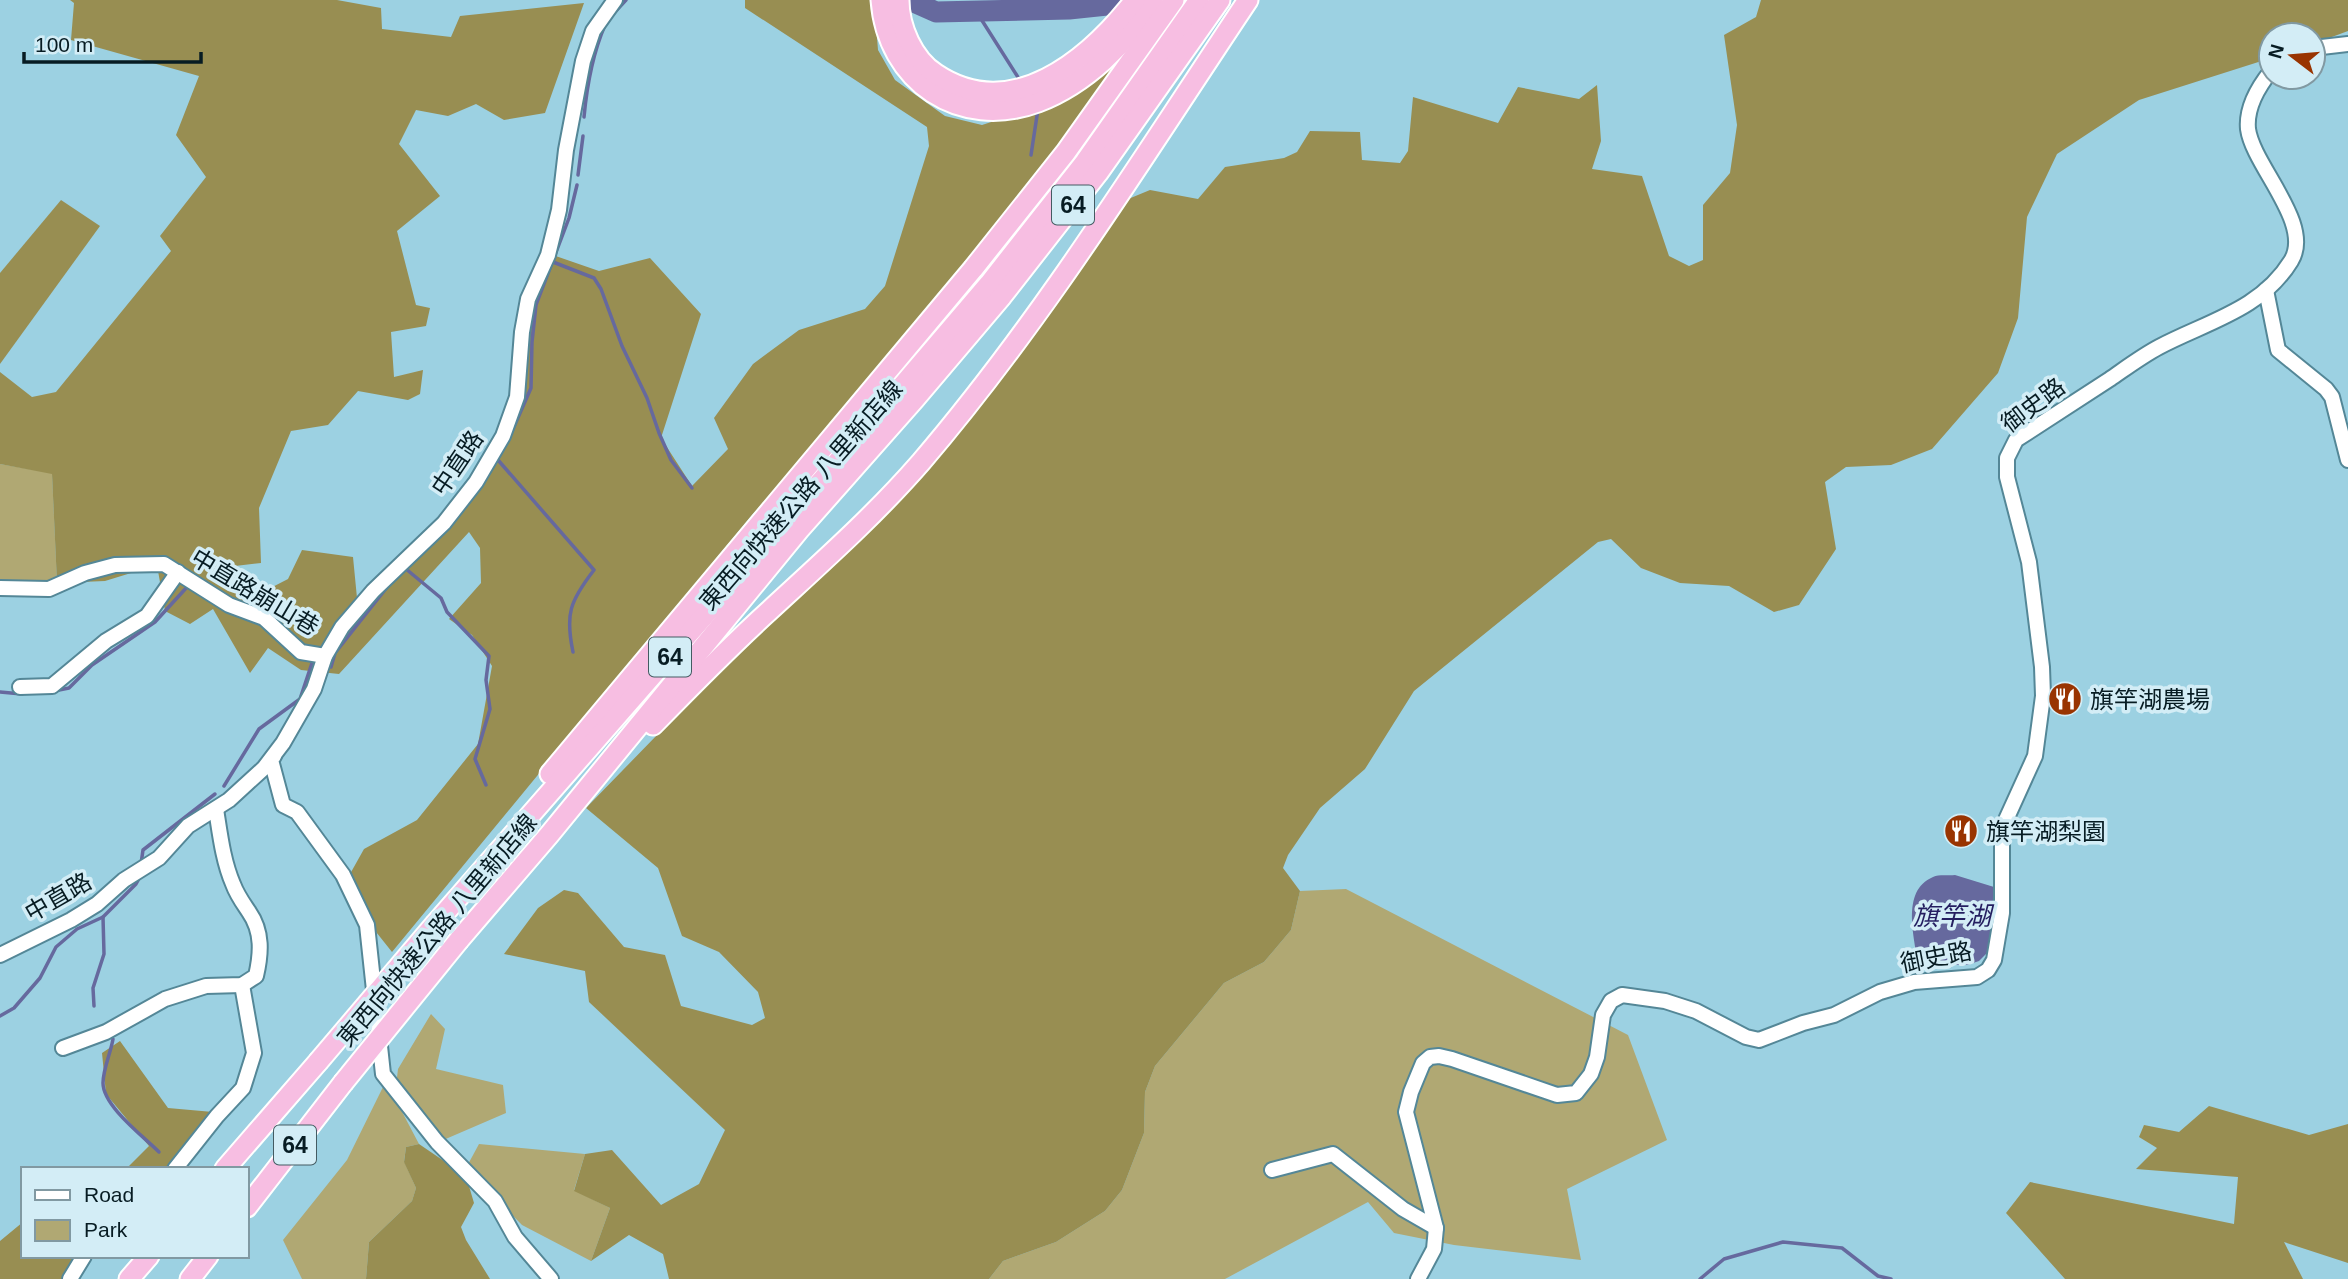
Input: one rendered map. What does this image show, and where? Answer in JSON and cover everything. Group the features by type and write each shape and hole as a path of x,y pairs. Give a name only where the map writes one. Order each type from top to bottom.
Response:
{"highway":[{"path":"881,0 888,37 906,71 922,87 941,99 983,110 1017,108 1040,101 1079,79 1110,53 1153,0"},
{"path":"899,0 899,13 905,34 916,54 930,70 947,82 988,93 1009,92 1032,85 1073,62 1111,29 1135,0"},
{"path":"504,845 540,786 973,269 1066,152 1174,0"},
{"name":"東西向快速公路 八里新店線","path":"248,1206 459,940 549,835 907,394 1085,162 1199,0"},
{"name":"東西向快速公路 八里新店線","path":"227,1167 714,606 907,394 1002,296 1098,173 1220,0"},
{"path":"549,835 705,671 839,548 918,464 990,378 1058,285 1248,0"},
{"path":"129,1279 147,1258"},
{"path":"190,1279 206,1258"}],"street":[{"name":"中直路","path":"0,955 97,904 135,873 159,858 188,826 229,800 264,768 283,743 314,689 325,656 342,627 373,591 444,523 476,482 503,436 517,397 522,332 528,299 548,255 559,210 566,150 583,61 593,31 615,0"},
{"path":"2327,46 2348,44"},
{"name":"御史路","path":"1418,1279 1434,1250 1436,1228 1406,1112 1418,1072 1430,1057 1452,1059 1557,1095 1576,1093 1591,1074 1597,1057 1603,1015 1611,1001 1622,996 1665,1001 1696,1012 1746,1037 1759,1040 1834,1014 1880,992 1902,985 1977,976 1988,970 1994,960 2002,913 2002,843 2005,822 2035,755 2043,696 2029,562 2007,477 2007,458 2016,440 2158,347 2239,310 2266,290 2292,260 2296,241 2292,223 2281,196 2251,141 2248,125 2258,91"},
{"path":"2266,290 2278,350 2332,397 2348,460"},
{"name":"中直路崩山巷","path":"0,588 49,589 85,573 115,565 164,564 229,605 264,618 301,652 325,656"},
{"path":"20,687 52,686 106,641 147,616 178,572"},
{"path":"283,743 271,760 283,805 297,812 343,875 366,925 383,1074 437,1142 495,1201 515,1237 551,1279"},
{"path":"63,1048 106,1032 164,999 206,986 242,985 256,976 260,958 260,937 251,914 242,903 232,882 216,809"},
{"path":"177,1167 243,1088 254,1053 242,985"},
{"path":"1272,1170 1333,1154 1403,1209 1436,1228"},
{"path":"70,1279 83,1258"}],"green space":[{"path":"0,464 52,473 57,583 0,582"},
{"path":"1346,889 1628,1035 1667,1140 1567,1189 1581,1260 1454,1245 1394,1233 1368,1202 1225,1279 989,1279 1003,1261 1056,1242 1105,1211 1122,1190 1144,1133 1145,1092 1155,1066 1224,983 1264,962 1291,930 1300,891"},
{"path":"431,1014 445,1029 436,1069 503,1085 506,1113 441,1141 396,1086 398,1069"},
{"path":"383,1087 390,1089 419,1144 406,1147 404,1161 416,1188 412,1201 369,1242 366,1279 302,1279 283,1240 347,1160"},
{"path":"479,1144 585,1154 574,1190 610,1208 591,1261 522,1225 466,1168"}],"shaded area":[{"path":"70,0 337,0 381,8 382,29 451,37 460,16 584,3 545,113 504,120 476,104 448,116 416,110 399,144 440,196 397,231 416,305 430,308 426,326 391,332 394,377 423,370 420,394 408,400 358,391 328,425 291,431 259,508 261,563 235,566 251,598 288,579 302,550 353,557 357,598 430,531 492,447 516,388 521,319 547,253 599,271 650,258 701,314 661,438 692,486 728,449 714,418 753,364 799,330 865,309 885,286 929,146 927,127 745,8 745,0 874,0 878,50 895,80 945,116 982,125 1047,104 1119,60 1128,66 905,343 752,515 392,952 357,908 350,874 364,849 417,820 478,744 492,666 472,635 449,619 481,583 480,548 469,532 339,674 301,670 268,648 250,673 213,609 190,624 165,611 157,565 105,581 57,583 52,474 0,464 0,372 32,397 56,392 171,251 160,236 206,177 176,135 199,76 71,40 74,3"},
{"path":"1761,0 2348,0 2348,31 2327,39 2327,21 2257,21 2257,62 2139,100 2057,154 2027,217 2018,318 1998,373 1932,449 1891,465 1846,467 1825,482 1836,549 1799,605 1774,612 1729,586 1680,583 1641,568 1611,539 1598,542 1414,691 1365,769 1320,808 1288,855 1283,868 1300,891 1291,930 1264,962 1224,983 1155,1066 1145,1092 1144,1133 1122,1190 1105,1211 1056,1242 1003,1261 989,1279 669,1279 663,1254 629,1235 591,1261 610,1208 574,1191 585,1154 612,1150 661,1205 699,1184 725,1130 589,1002 585,971 504,954 538,908 564,890 578,893 624,947 665,955 681,1006 752,1025 765,1018 758,992 719,952 682,936 658,868 586,808 986,397 1121,202 1150,190 1198,199 1225,167 1284,158 1297,152 1310,131 1360,132 1362,160 1400,163 1408,151 1413,97 1498,123 1518,87 1579,99 1597,85 1601,141 1592,169 1642,176 1669,256 1689,266 1703,260 1703,205 1730,173 1737,125 1724,35 1756,17"},
{"path":"61,200 100,226 0,364 0,273"},
{"path":"120,1041 168,1108 213,1112 167,1167 128,1167 149,1146 106,1094 102,1053"},
{"path":"2209,1106 2309,1135 2348,1124 2348,1263 2284,1242 2303,1279 2065,1279 2006,1213 2030,1182 2234,1224 2238,1177 2136,1169 2157,1148 2139,1137 2144,1125 2179,1132"},
{"path":"419,1144 466,1176 474,1203 461,1227 490,1279 366,1279 369,1242 412,1201 416,1188 404,1162 406,1147"},
{"path":"21,1224 21,1258 73,1258 64,1279 0,1279 0,1241"}],"water":[{"name":"旗竿湖","path":"1955,875 1994,887 1996,899 1987,953 1979,961 1967,965 1918,965 1912,916 1916,893 1933,877"}],"waterway":[{"path":"614,13 626,0"},
{"path":"909,0 936,12 1069,9 1145,1"},
{"path":"976,11 1021,82"},
{"path":"584,117 591,70 605,25"},
{"path":"1031,155 1038,109"},
{"path":"578,175 583,136"},
{"path":"509,438 531,388 536,305 569,218 577,185"},
{"path":"553,262 594,278 601,289 622,346 647,398 671,460 692,488"},
{"path":"492,468 502,451"},
{"path":"498,460 594,570 579,591 572,608 570,628 573,652"},
{"path":"406,569 441,598 447,612 489,656 486,680 490,709 475,759 486,785"},
{"path":"54,691 69,688 92,665 155,622 188,586"},
{"path":"331,667 335,653 388,586"},
{"path":"224,786 259,729 300,699 312,663"},
{"path":"0,692 22,694"},
{"path":"141,864 143,850 215,794"},
{"path":"0,1016 14,1008 40,978 56,947 77,929 103,917 136,884 141,875"},
{"path":"94,1006 93,988 104,954 103,917"},
{"path":"113,1039 103,1078 105,1092 116,1111 159,1152"},
{"path":"1700,1279 1724,1259 1783,1242 1842,1248 1878,1276 1891,1279"}],"place":[{"name":"旗竿湖農場","path":"2065,699"},
{"name":"旗竿湖梨園","path":"1961,831"}]}
